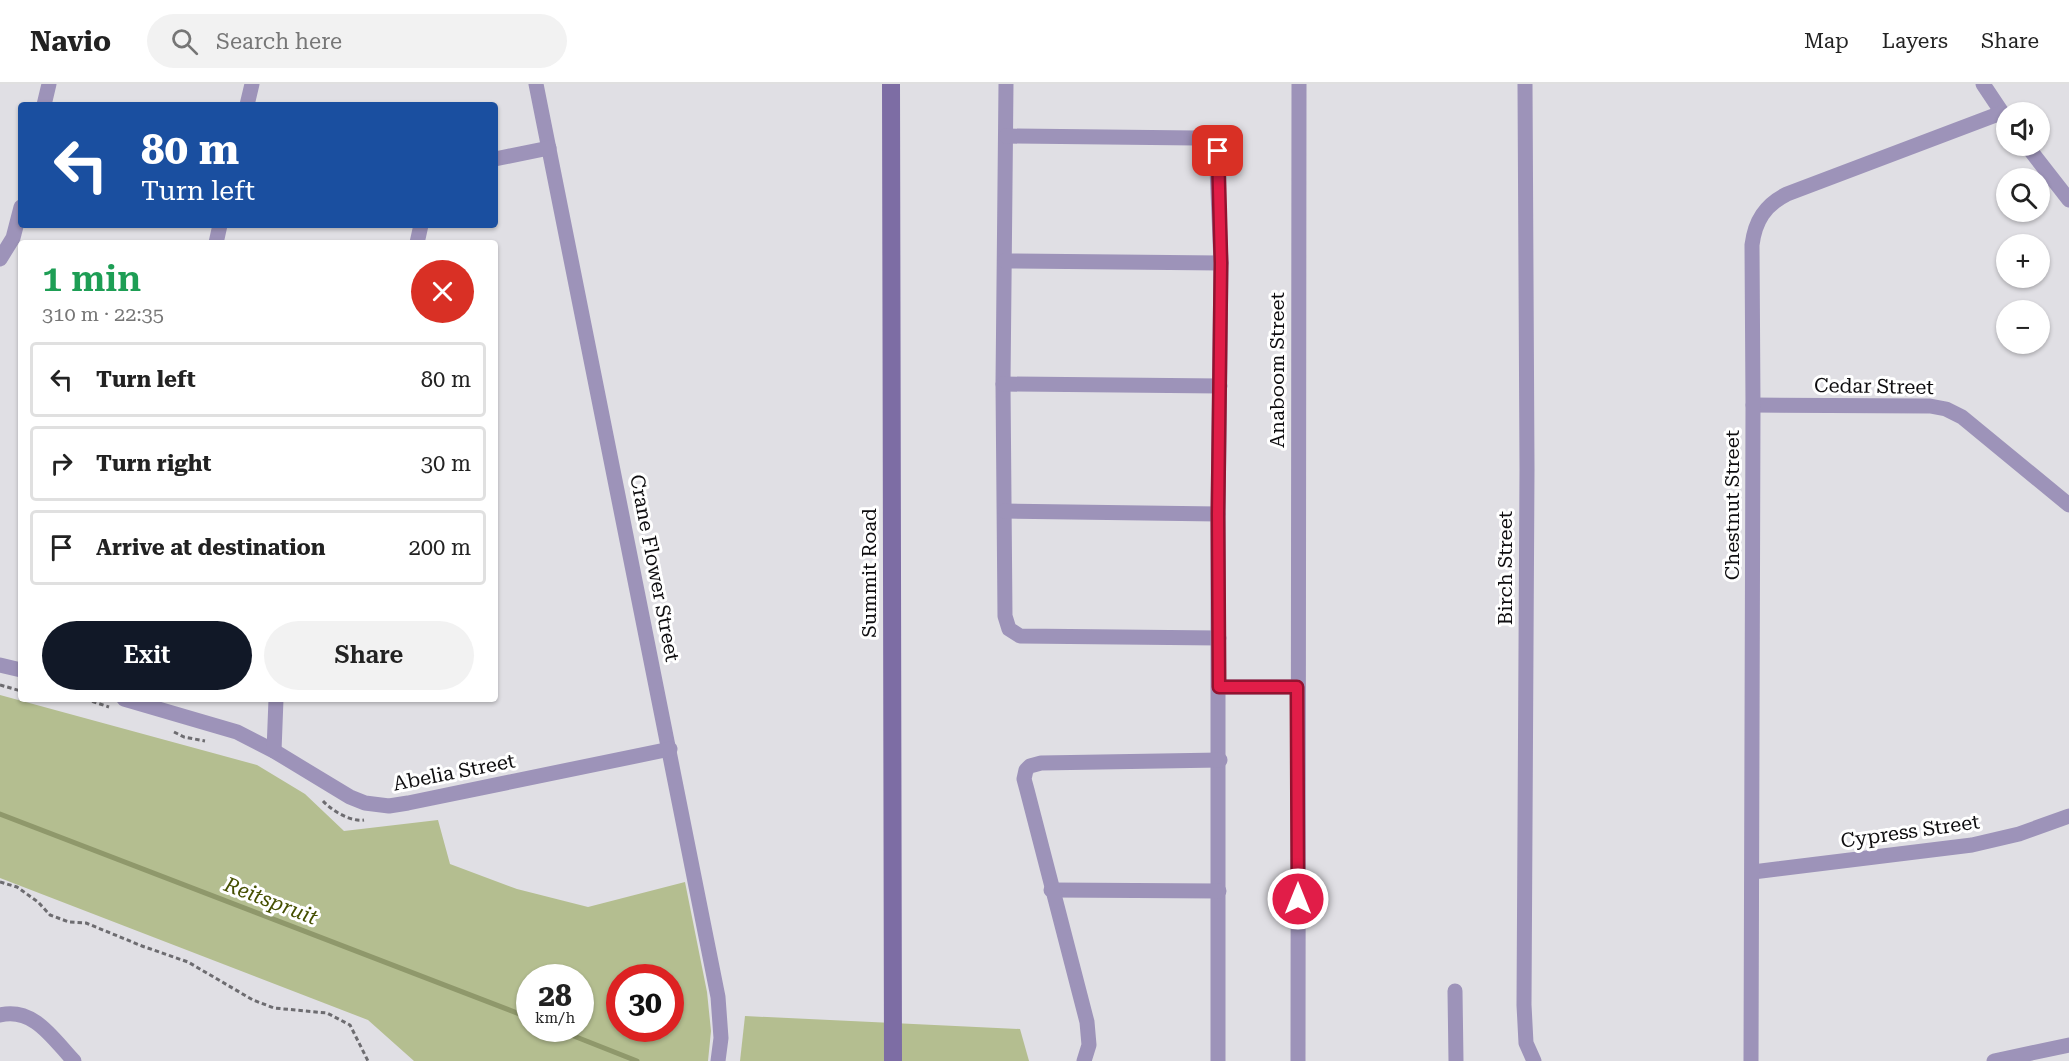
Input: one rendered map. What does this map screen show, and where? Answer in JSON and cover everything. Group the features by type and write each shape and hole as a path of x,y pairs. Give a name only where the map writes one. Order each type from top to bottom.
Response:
{"main road":[{"name":"Summit Road","path":"891,84 893,1061"}],"street":[{"path":"45,102 49,84"},
{"path":"248,102 252,84"},
{"name":"Crane Flower Street","path":"536,84 718,997 721,1038 718,1061"},
{"path":"1005,84 1005,616 1009,629 1016,635 1046,637 1219,638"},
{"name":"Anaboom Street","path":"1298,1061 1299,84"},
{"name":"Birch Street","path":"1525,84 1527,469 1524,1005 1526,1043 1531,1056"},
{"path":"1983,84 1996,104"},
{"name":"Chestnut Street","path":"1751,1061 1752,244 1754,232 1762,213 1780,198 1806,186 1996,119"},
{"path":"1006,136 1196,138 1212,141 1218,151 1221,263 1218,514 1220,760 1218,1061"},
{"path":"498,158 549,148"},
{"path":"2035,156 2069,200"},
{"path":"0,259 13,238 18,219"},
{"path":"1005,261 1221,263"},
{"path":"1004,384 1220,386"},
{"name":"Cedar Street","path":"1753,405 1930,406 1946,409 1962,417 2069,505"},
{"path":"1005,511 1218,514"},
{"path":"0,664 18,669"},
{"path":"1219,687 1297,687"},
{"path":"274,751 276,702"},
{"name":"Abelia Street","path":"120,705 237,732 274,751 350,797 372,805 388,806 670,749"},
{"path":"1084,1061 1089,1045 1088,1028 1024,779 1026,770 1030,766 1041,763 1220,760"},
{"name":"Cypress Street","path":"1753,872 1972,845 2019,834 2069,816"},
{"path":"1051,890 1220,891"},
{"path":"1455,991 1456,1061"},
{"path":"0,1015 20,1014 35,1020 74,1061"},
{"path":"1994,1061 2069,1045"}],"path":[{"path":"0,685 18,690"},
{"path":"103,702 120,705"},
{"path":"174,732 184,737 214,743"},
{"path":"322,800 330,809 358,821 368,820"},
{"path":"0,882 17,887 38,902 50,915 69,922 86,923 188,962 253,1000 274,1008 327,1012 350,1025 368,1061"}],"green space":[{"path":"0,695 18,700 18,702 26,702 257,765 305,794 344,831 438,820 450,864 517,889 588,907 685,882 707,992 711,1031 708,1061 414,1061 368,1020 0,878"},
{"path":"745,1016 1020,1029 1029,1061 740,1061"}],"waterway":[{"name":"Reitspruit","path":"0,814 516,1013"},
{"name":"Reitspruit","path":"589,1042 637,1061"}],"route":[{"path":"1218,151 1221,263 1218,514 1219,687 1297,687 1298,899"}]}
